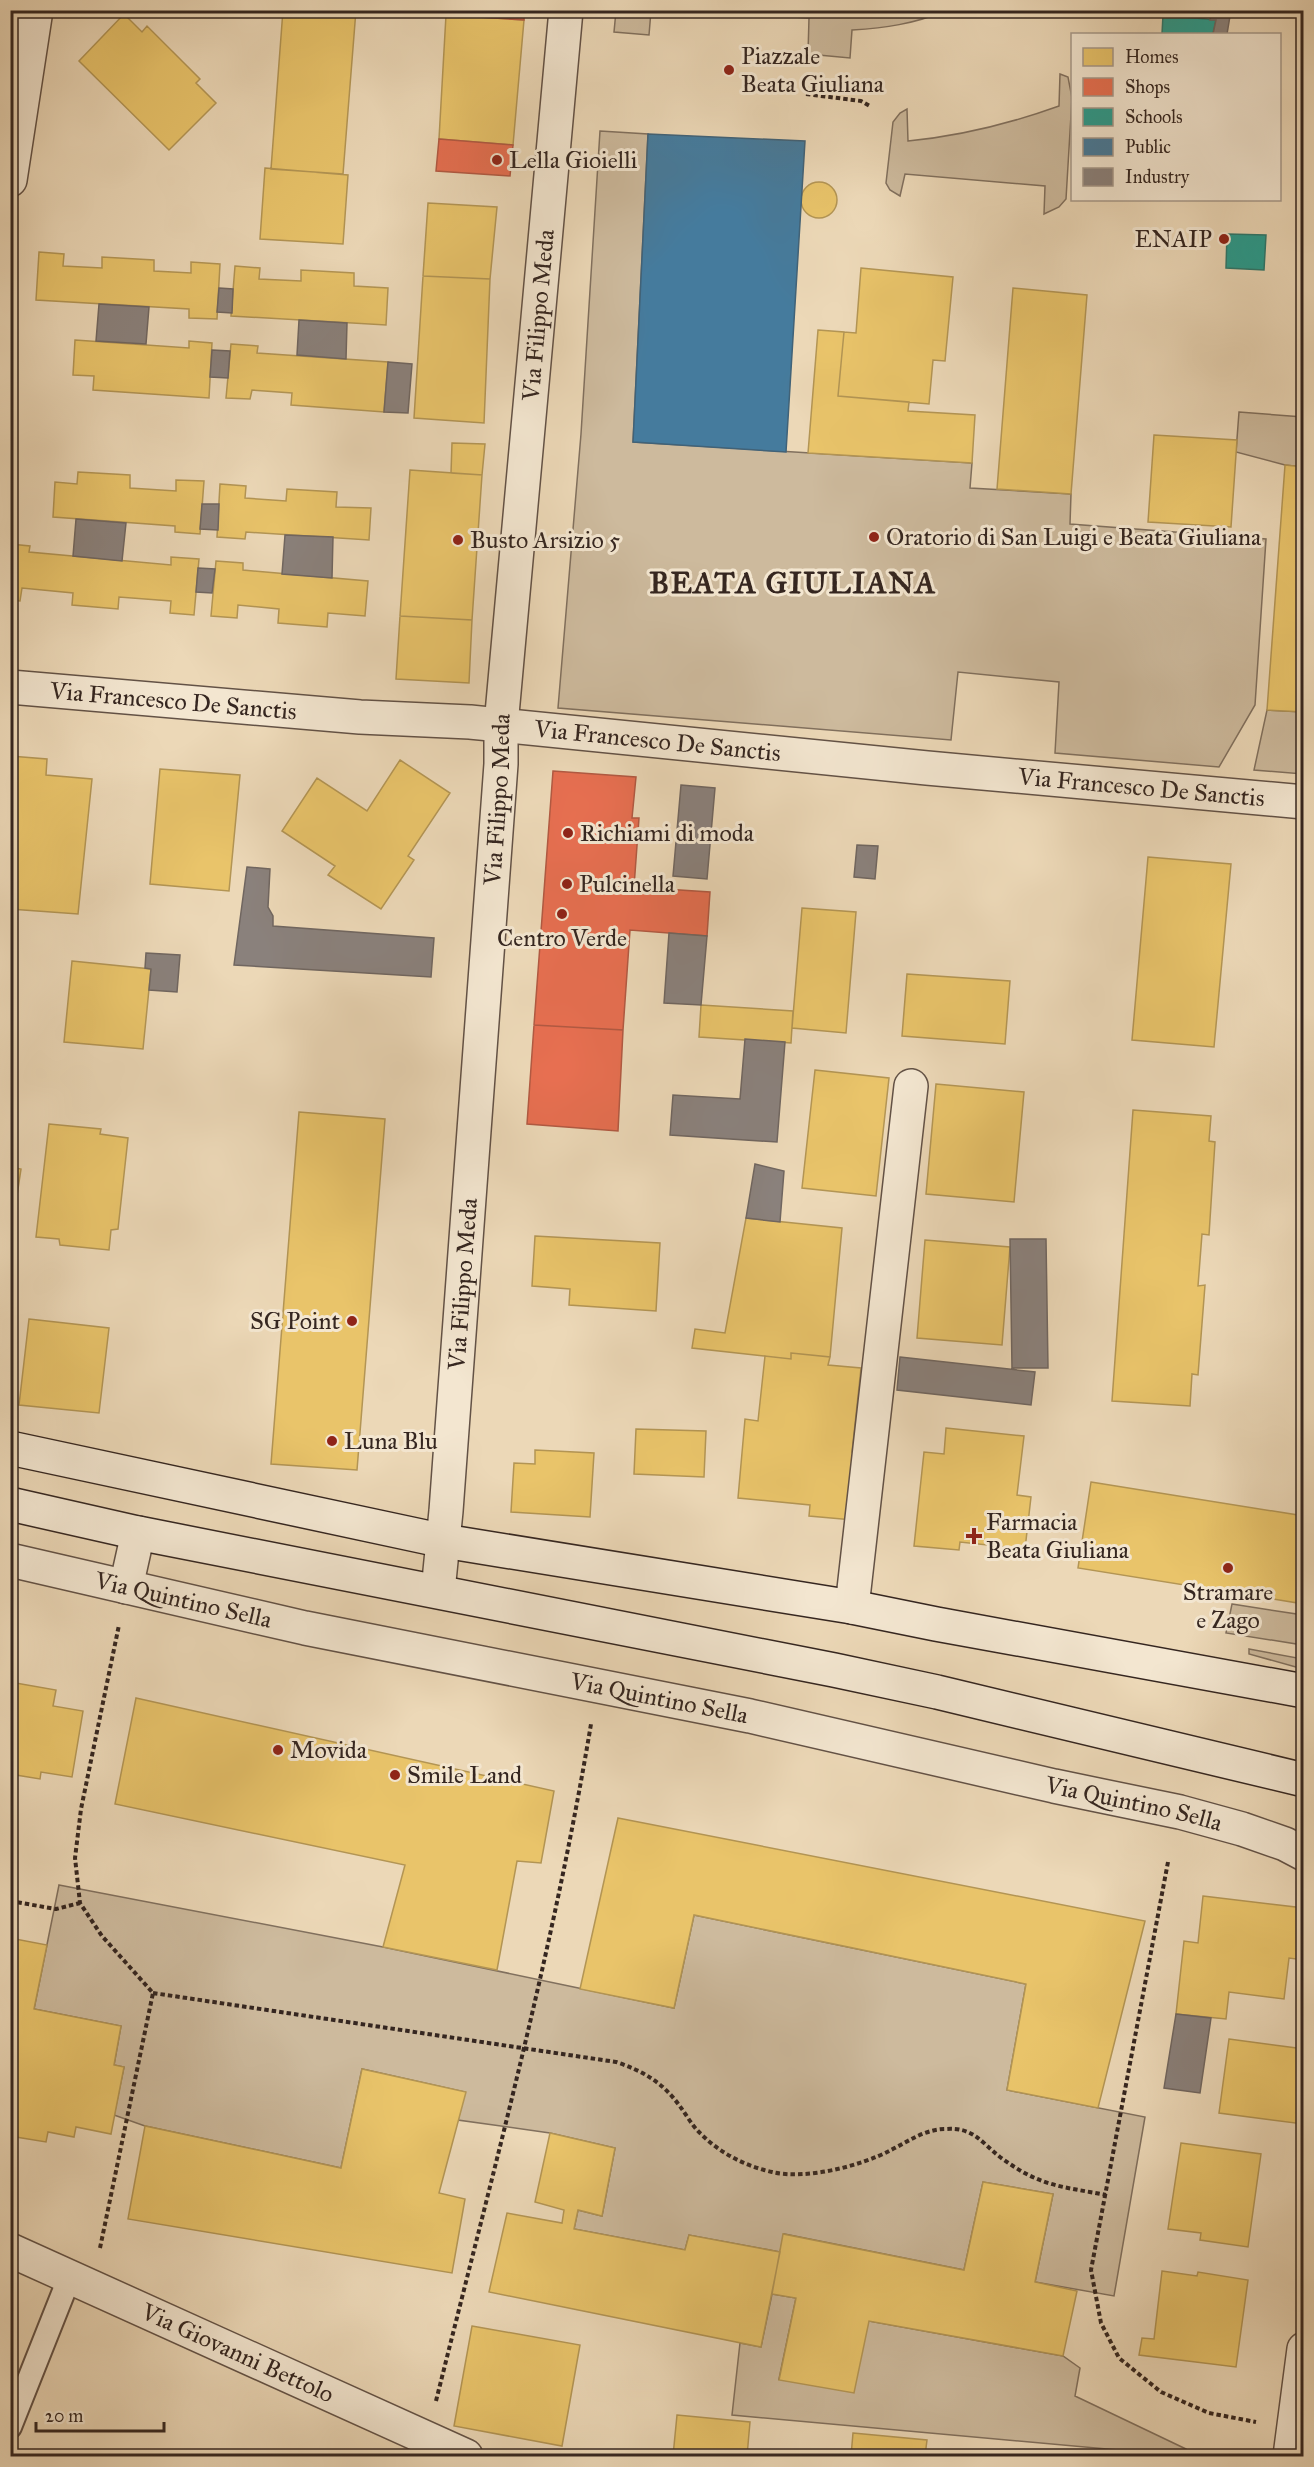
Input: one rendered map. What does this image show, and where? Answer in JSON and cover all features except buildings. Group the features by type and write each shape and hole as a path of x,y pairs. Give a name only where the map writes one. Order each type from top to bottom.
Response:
{"street":[{"path":"10,180 36,10"},
{"name":"Via Filippo Meda","path":"438,1591 444,1541 500,776 501,724 566,10"},
{"name":"Via Francesco De Sanctis","path":"10,687 360,717 501,724 927,768 1304,802"},
{"path":"852,1607 911,1086"},
{"path":"10,1448 444,1541 852,1607 1304,1691"},
{"path":"10,1504 138,1533 937,1692 1304,1780"},
{"path":"126,1587 138,1533"},
{"name":"Via Quintino Sella","path":"10,1560 305,1628 750,1716 1054,1786 1180,1812 1242,1829 1285,1844 1304,1854"},
{"name":"Via Giovanni Bettolo","path":"10,2250 466,2457"},
{"path":"1290,2457 1304,2349"}],"lane":[{"path":"10,2427 62,2303 80,2281"}],"path":[{"path":"806,94 861,101 870,106"},
{"path":"126,1587 81,1809 75,1858 80,1904 102,1936 153,1993 616,2062 639,2070 659,2082 678,2103 699,2133 735,2160 773,2173 798,2174 850,2166 890,2151 925,2132 945,2128 965,2130 1034,2178 1056,2186 1106,2195"},
{"path":"425,2439 524,2048 575,1814 599,1685"},
{"path":"1168,1862 1091,2270 1101,2323 1119,2358 1161,2392 1209,2413 1258,2422"},
{"path":"10,1901 56,1909 80,1904"},
{"path":"80,2281 153,1993"}],"shaded area":[{"path":"944,10 911,22 888,27 852,30 850,58 808,54 809,18 701,11"},
{"path":"616,11 651,11 649,35 614,32"},
{"path":"1060,74 1068,77 1071,93 1066,199 1059,207 1044,214 1045,186 905,174 900,196 890,190 886,183 893,122 900,113 907,109 908,141 984,128 1059,106"},
{"path":"600,131 648,134 633,442 972,463 970,488 1071,494 1070,524 1266,539 1255,705 1219,767 1055,753 1059,682 958,672 951,740 558,708 581,434"},
{"path":"1239,412 1303,417 1303,467 1285,465 1236,452"},
{"path":"1267,710 1303,712 1303,774 1254,770"},
{"path":"1232,1604 1303,1615 1303,1645 1226,1633"},
{"path":"1249,1649 1303,1659 1303,1669 1249,1654"},
{"path":"59,1885 383,1947 674,2008 694,1915 1026,1984 1007,2090 1145,2117 1114,2296 1035,2282 1053,2194 983,2182 964,2270 784,2234 780,2252 689,2235 685,2250 574,2229 578,2210 602,2216 615,2148 550,2133 458,2120 465,2092 362,2069 341,2168 145,2126 114,2115 124,2067 114,2065 121,2026 34,2009"},
{"path":"772,2294 796,2298 779,2379 869,2321 1063,2356 1080,2368 1075,2396 1186,2449 1184,2456 732,2415 740,2343 761,2347"}],"place":[{"name":"Piazzale Beata Giuliana","path":"729,70"},
{"name":"Lella Gioielli","path":"497,160"},
{"name":"ENAIP","path":"1224,239"},
{"name":"Oratorio di San Luigi e Beata Giuliana","path":"874,537"},
{"name":"Busto Arsizio 5","path":"458,540"},
{"name":"Richiami di moda","path":"568,833"},
{"name":"Pulcinella","path":"567,884"},
{"name":"Centro Verde","path":"562,914"},
{"name":"SG Point","path":"352,1321"},
{"name":"Luna Blu","path":"332,1441"},
{"name":"Farmacia Beata Giuliana","path":"974,1536"},
{"name":"Stramare e Zago","path":"1228,1568"},
{"name":"Movida","path":"278,1750"},
{"name":"Smile Land","path":"395,1775"}],"district":[{"name":"BEATA GIULIANA","path":"793,583"}]}
